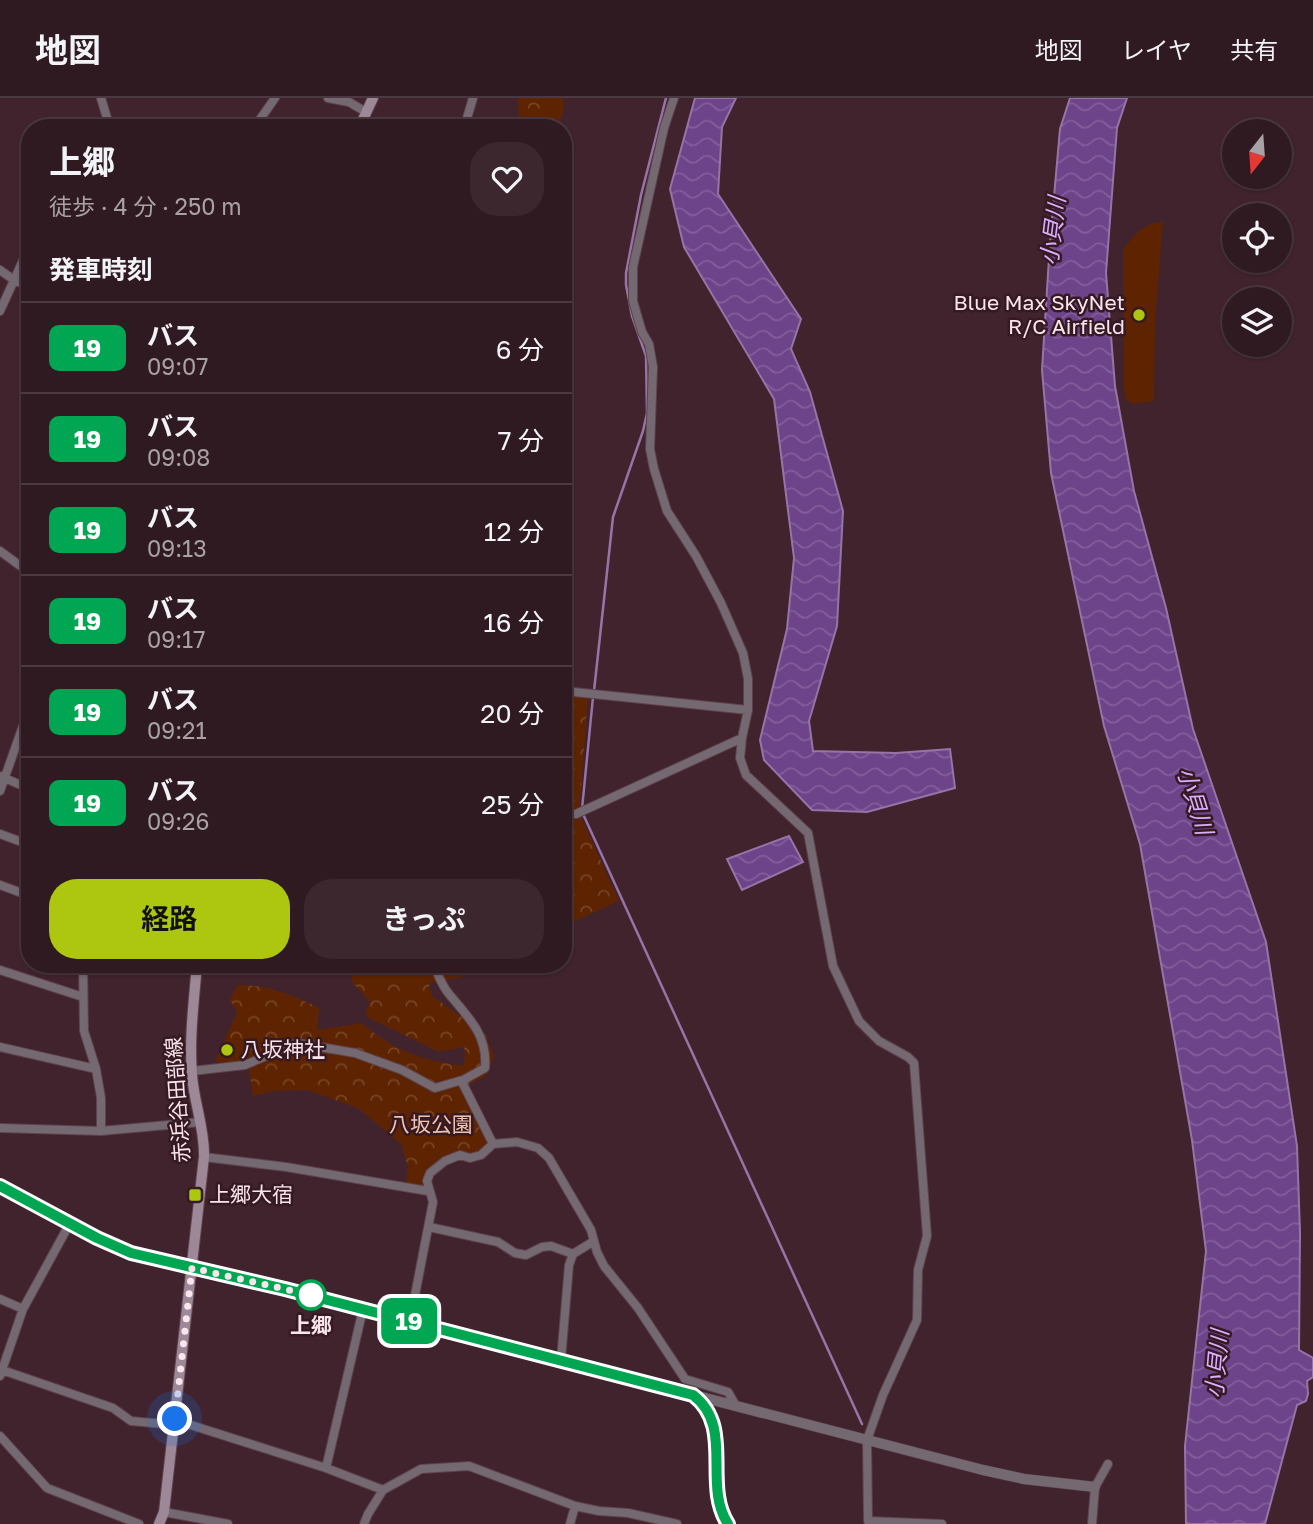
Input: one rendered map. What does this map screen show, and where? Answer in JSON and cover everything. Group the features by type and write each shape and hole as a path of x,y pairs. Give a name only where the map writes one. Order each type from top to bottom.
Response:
{"main road":[{"path":"363,119 373,98"},
{"name":"赤浜谷田部線","path":"159,1524 164,1512 204,1157 201,1122 194,1098 191,1071 196,973"}],"street":[{"path":"101,98 107,119"},
{"path":"260,119 275,98"},
{"path":"328,98 349,102 366,112"},
{"path":"467,119 473,98"},
{"path":"674,98 664,128 633,267 633,301 642,332 649,344 653,368 650,449 667,511 702,568 743,653 748,679 748,710 740,758 746,775 808,833 833,966 859,1021 879,1041 914,1063 927,1236 918,1270 917,1320 883,1395 867,1440 868,1521 942,1524"},
{"path":"0,310 21,265"},
{"path":"0,270 21,283"},
{"path":"0,551 21,566"},
{"path":"572,692 748,710"},
{"path":"0,791 2,777 21,729"},
{"path":"576,814 742,738"},
{"path":"2,777 21,785"},
{"path":"0,834 21,842"},
{"path":"0,885 21,893"},
{"path":"0,970 83,997"},
{"path":"83,973 85,1031 101,1098 101,1131"},
{"path":"191,1071 245,1065 297,1043 355,1052 402,1070 435,1088 466,1079 485,1068 486,1061 477,1027 447,992 438,973"},
{"path":"0,1047 96,1069"},
{"path":"466,1079 463,1084 493,1144"},
{"path":"0,1128 101,1131 201,1122"},
{"path":"410,1321 433,1202 427,1181 430,1173 437,1166 460,1155 470,1158 481,1155 493,1144 517,1142 538,1148 549,1158 591,1230 604,1266 638,1308 685,1379 728,1392 736,1406"},
{"path":"204,1157 298,1169 429,1191"},
{"path":"0,1186 131,1253 363,1309 1003,1474 1095,1487"},
{"path":"70,1223 23,1309 1,1373 113,1408 131,1421 175,1422 326,1468 383,1490"},
{"path":"429,1227 498,1242 516,1253 526,1255 542,1247 551,1246 573,1254"},
{"path":"561,1360 566,1280 573,1254 594,1241"},
{"path":"0,1299 23,1309"},
{"path":"326,1468 363,1309"},
{"path":"693,1395 705,1404 715,1424 718,1495 728,1524"},
{"path":"0,1436 47,1488 139,1524"},
{"path":"1092,1524 1095,1487 1108,1464"},
{"path":"364,1524 383,1490 421,1469 469,1466 575,1506 628,1513 677,1524"},
{"path":"570,1524 575,1506"},
{"path":"164,1512 228,1524"}],"green space":[{"path":"518,98 563,98 561,119 519,119"},
{"name":"Blue Max SkyNet R/C Airfield","path":"1163,222 1155,321 1154,401 1133,404 1126,400 1124,391 1123,250 1140,230"},
{"path":"572,696 588,698 579,813 619,901 572,922"},
{"name":"八坂公園","path":"352,973 466,973 462,977 429,983 431,995 485,1034 494,1056 486,1076 464,1087 493,1144 481,1155 460,1155 425,1178 424,1187 406,1183 408,1167 401,1144 358,1108 307,1090 274,1091 253,1096 248,1063 215,1062 237,1012 230,1000 237,985 248,985 289,995 319,1008 317,1030 362,1023 396,1047 434,1061 462,1066 465,1058 464,1047 439,1052 369,1018 365,1012 370,1002 352,982"}],"water":[{"path":"695,98 736,98 722,127 718,194 801,319 791,349 810,392 843,511 837,626 809,721 813,751 896,753 950,749 955,788 867,812 812,810 764,760 760,740 787,629 794,558 774,399 684,247 670,189"},
{"name":"小貝川","path":"1070,98 1127,98 1117,128 1106,273 1115,386 1134,491 1166,608 1193,729 1266,942 1297,1146 1300,1233 1299,1350 1313,1358 1313,1377 1307,1381 1306,1401 1297,1405 1265,1524 1186,1524 1185,1446 1206,1251 1192,1140 1140,844 1104,726 1051,473 1042,370 1060,129"},
{"path":"789,836 803,862 742,890 727,859"}],"waterway":[{"path":"594,691 613,517 647,413 646,356 632,316 626,273 641,195 666,98"},
{"path":"582,809 593,697"},
{"path":"583,814 862,1424"}],"bus line":[{"name":"19","path":"0,1186 97,1238 131,1253 285,1289 693,1395 705,1404 715,1424 718,1495 728,1524"}],"place":[{"name":"Blue Max SkyNet R/C Airfield","path":"1139,315"},
{"name":"八坂神社","path":"227,1050"},
{"name":"上郷大宿","path":"195,1195"},
{"name":"上郷","path":"311,1295"}],"route":[{"path":"175,1419 192,1268 311,1295"}]}
